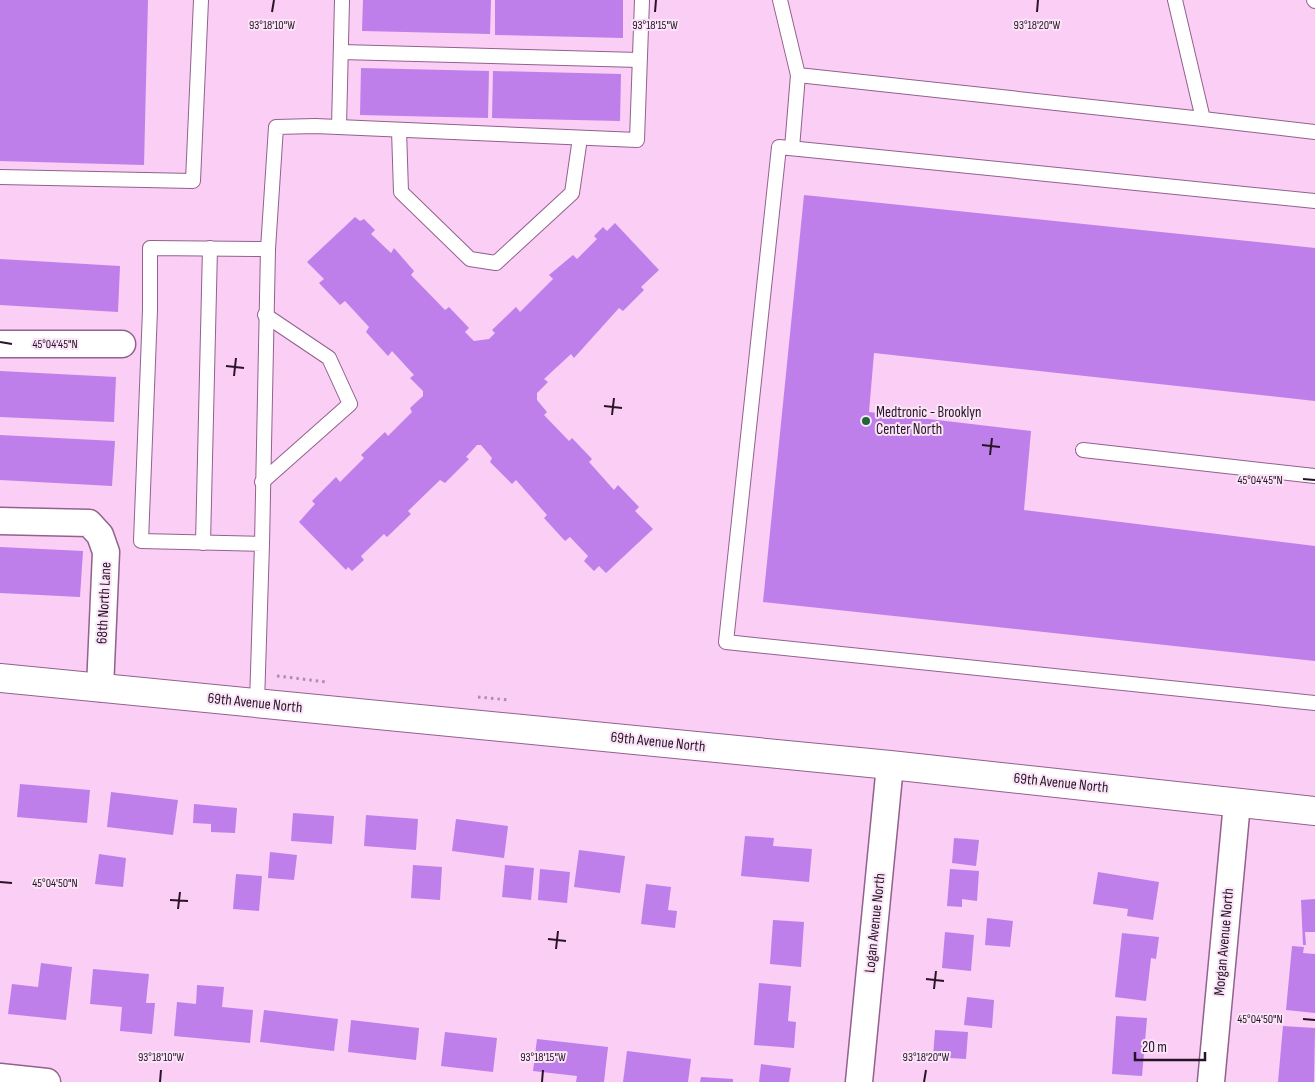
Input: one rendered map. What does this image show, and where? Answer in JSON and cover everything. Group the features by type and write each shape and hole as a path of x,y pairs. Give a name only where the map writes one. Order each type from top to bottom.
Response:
{"street":[{"path":"0,344 122,344"},
{"name":"68th North Lane","path":"0,521 89,523 100,535 106,552 100,688"},
{"name":"69th Avenue North","path":"0,678 890,765 1315,811"},
{"name":"Logan Avenue North","path":"859,1082 890,765"},
{"name":"Morgan Avenue North","path":"1212,1082 1238,802"},
{"path":"0,1077 47,1082"}],"lane":[{"path":"0,177 193,180 201,0"},
{"path":"339,127 342,0"},
{"path":"256,703 262,544 265,315 276,127 339,127 637,140 642,0"},
{"path":"780,0 798,75 792,148"},
{"path":"1175,0 1203,119"},
{"path":"341,52 639,60"},
{"path":"798,75 1315,132"},
{"path":"399,130 400,192 470,259 496,263 572,194 580,138"},
{"path":"1315,201 779,147 726,642 1315,702"},
{"path":"262,544 141,541 150,310 150,248 268,249"},
{"path":"203,543 210,248"},
{"path":"262,482 350,404 329,358 265,315"},
{"path":"1083,450 1315,476"}],"building":[{"path":"0,0 148,0 144,165 0,161"},
{"path":"363,0 491,0 490,34 362,31"},
{"path":"495,0 623,0 623,38 495,35"},
{"path":"361,68 489,71 488,118 360,115"},
{"path":"493,71 621,74 620,121 492,118"},
{"name":"Medtronic - Brooklyn Center North","path":"804,195 1315,248 1315,401 874,353 869,412 1031,431 1024,510 1315,546 1315,661 763,602"},
{"path":"355,217 360,221 364,219 375,230 371,234 391,253 394,248 414,271 411,275 445,310 449,307 469,328 465,332 474,341 489,339 495,333 492,330 516,307 520,312 553,279 549,275 573,255 577,259 597,239 594,236 603,227 607,231 615,223 659,270 641,287 644,290 623,311 619,308 574,358 571,354 544,379 548,382 537,393 537,400 547,412 544,415 569,441 572,438 592,459 589,462 614,490 618,485 639,507 635,511 653,529 606,573 599,566 594,571 584,561 588,556 570,537 565,541 544,518 547,515 516,480 512,484 490,462 492,458 481,445 477,445 466,457 469,459 445,483 440,480 408,511 411,514 387,537 384,534 361,556 364,560 352,571 348,567 346,570 299,522 315,504 312,501 336,477 340,482 364,458 361,455 385,432 388,436 412,412 410,408 423,396 423,391 410,378 414,375 392,351 388,356 366,332 369,327 345,301 340,305 319,283 324,279 307,262"},
{"path":"0,259 120,266 118,312 0,305"},
{"path":"0,371 116,377 114,422 0,417"},
{"path":"0,435 115,441 112,486 0,480"},
{"path":"0,547 83,551 80,597 0,593"},
{"path":"20,784 90,790 87,823 17,817"},
{"path":"111,792 178,800 173,835 107,827"},
{"path":"194,804 237,808 235,833 211,832 211,824 193,823"},
{"path":"293,813 334,816 332,844 291,841"},
{"path":"366,815 418,819 416,850 364,846"},
{"path":"456,819 508,826 504,858 452,851"},
{"path":"745,836 774,838 773,846 812,849 809,882 741,876"},
{"path":"954,838 979,840 976,866 952,863"},
{"path":"579,850 625,856 620,893 574,887"},
{"path":"270,852 297,855 294,880 268,878"},
{"path":"99,854 126,858 123,887 95,884"},
{"path":"413,865 442,867 440,900 411,898"},
{"path":"505,865 534,868 531,900 502,897"},
{"path":"540,869 570,872 567,903 538,900"},
{"path":"950,869 979,871 977,901 962,899 962,907 947,906"},
{"path":"1098,872 1159,882 1153,920 1127,916 1128,909 1093,904"},
{"path":"236,874 262,876 259,911 233,909"},
{"path":"646,884 671,887 668,910 677,911 675,928 641,924"},
{"path":"1315,899 1315,932 1305,932 1306,945 1303,945 1301,900"},
{"path":"987,918 1013,921 1010,947 985,945"},
{"path":"773,920 804,922 801,967 770,964"},
{"path":"945,932 974,935 971,971 942,968"},
{"path":"1122,933 1159,937 1156,959 1151,958 1146,1001 1115,997"},
{"path":"1292,946 1304,947 1303,953 1315,954 1315,1013 1286,1010"},
{"path":"41,963 72,967 66,1020 8,1014 12,984 38,987"},
{"path":"93,969 149,974 146,1003 155,1003 152,1034 120,1031 122,1007 90,1004"},
{"path":"759,983 791,986 788,1021 796,1022 794,1048 754,1045"},
{"path":"197,985 224,987 222,1007 253,1010 250,1043 174,1036 177,1002 196,1004"},
{"path":"967,997 994,1000 992,1028 964,1025"},
{"path":"264,1010 338,1019 334,1051 260,1042"},
{"path":"1116,1016 1147,1018 1142,1076 1112,1074"},
{"path":"351,1020 419,1028 416,1060 348,1052"},
{"path":"1283,1026 1315,1028 1314,1082 1278,1082"},
{"path":"935,1030 968,1032 966,1059 933,1057"},
{"path":"445,1032 497,1038 493,1072 441,1066"},
{"path":"537,1039 608,1047 604,1082 576,1082 577,1076 533,1071"},
{"path":"627,1051 691,1059 688,1082 623,1082"},
{"path":"761,1064 791,1068 789,1082 759,1082"},
{"path":"701,1077 733,1079 733,1082 700,1082"}],"place":[{"name":"Medtronic - Brooklyn Center North","path":"866,421"}]}
